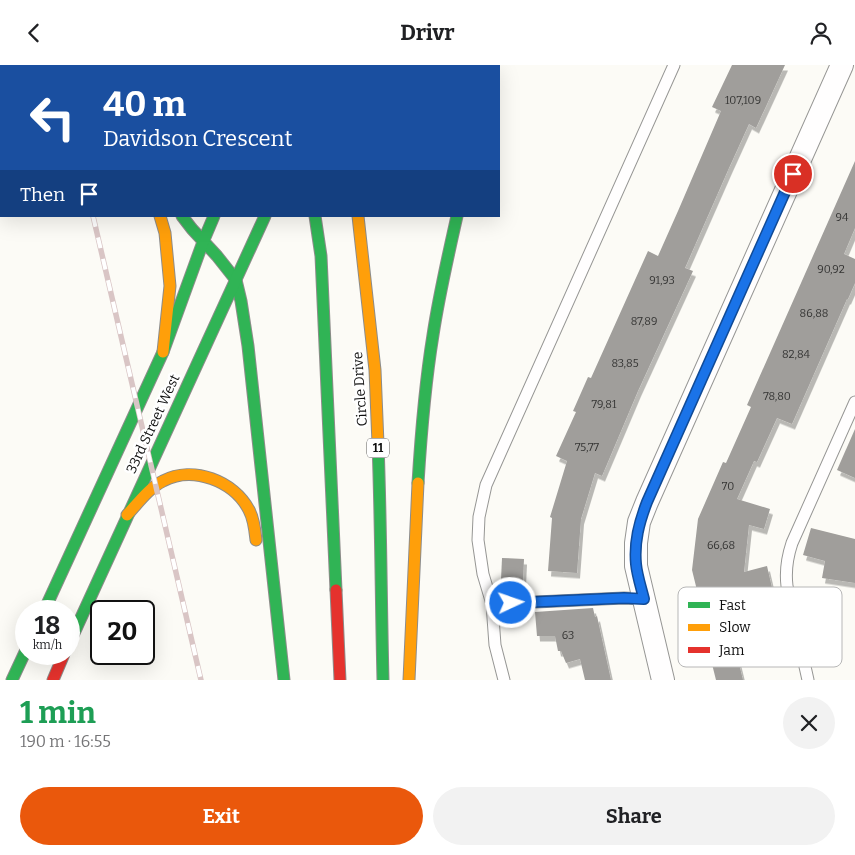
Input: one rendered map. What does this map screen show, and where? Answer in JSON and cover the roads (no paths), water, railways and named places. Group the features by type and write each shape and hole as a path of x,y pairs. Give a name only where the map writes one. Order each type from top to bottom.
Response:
{"main road":[{"path":"160,217 165,233 170,286 163,352"},
{"path":"183,217 236,280 241,301 247,339 283,680"},
{"name":"33rd Street West","path":"49,600 163,352 214,217"},
{"name":"33rd Street West","path":"80,620 265,217"},
{"path":"315,217 321,256 340,680"},
{"name":"Circle Drive","path":"358,217 375,370 380,490 383,680"},
{"path":"410,680 416,531 424,406 438,297 457,217"},
{"path":"127,515 155,485 166,479 186,475 209,477 224,483 239,496 249,510 255,529 258,549"},
{"path":"261,569 273,648 283,680"},
{"path":"11,678 18,665"},
{"path":"53,680 59,665"}],"street":[{"path":"663,680 636,565 636,543 639,522 842,65"}],"lane":[{"path":"504,680 495,645 492,604 483,574 478,541 479,517 486,485 674,65"},
{"path":"787,587 787,558 792,543 855,402"},
{"path":"492,604 624,598 644,599"},
{"path":"805,667 808,680"}],"railway":[{"path":"93,217 201,680"}]}
